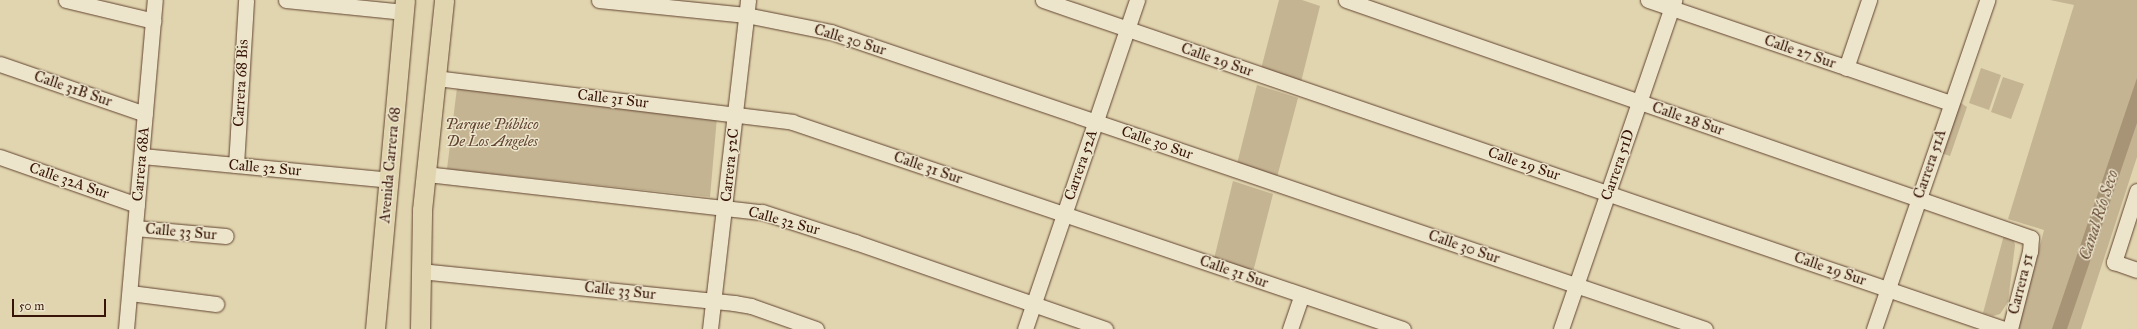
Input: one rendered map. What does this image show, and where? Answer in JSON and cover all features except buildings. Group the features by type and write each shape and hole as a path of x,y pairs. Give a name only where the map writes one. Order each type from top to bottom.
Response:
{"main road":[{"path":"420,329 422,210 444,0"},
{"name":"Avenida Carrera 68","path":"375,329 404,6"}],"street":[{"path":"66,0 154,21"},
{"name":"Carrera 68A","path":"126,329 156,0"},
{"name":"Carrera 68 Bis","path":"236,165 246,0"},
{"path":"286,0 404,6"},
{"name":"Calle 30 Sur","path":"599,0 746,16 804,26 851,38 1705,329"},
{"name":"Carrera 52C","path":"710,329 748,0"},
{"name":"Calle 29 Sur","path":"1043,0 2004,329"},
{"name":"Carrera 52A","path":"1025,329 1137,0"},
{"name":"Calle 28 Sur","path":"1346,0 2031,238"},
{"name":"Calle 27 Sur","path":"1648,0 1672,4 1846,68 1951,103"},
{"path":"1846,68 1868,0"},
{"name":"Carrera 51A","path":"1874,329 1987,0"},
{"name":"Carrera 51D","path":"1561,329 1609,194 1672,4"},
{"name":"Calle 31B Sur","path":"0,64 145,114"},
{"name":"Calle 31 Sur","path":"436,78 736,114 780,120 812,127 1403,329"},
{"name":"Calle 32 Sur","path":"142,156 389,180"},
{"name":"Calle 32A Sur","path":"0,157 137,205"},
{"name":"Calle 32 Sur","path":"426,174 725,208 778,216 1105,329"},
{"path":"2137,191 2114,262 2137,270"},
{"name":"Calle 33 Sur","path":"136,228 226,236"},
{"name":"Carrera 51","path":"2010,329 2030,251 2031,238"},
{"name":"Calle 33 Sur","path":"420,271 714,300 750,306 816,329"},
{"path":"130,294 216,304"},
{"path":"1290,329 1302,294"}],"green space":[{"path":"1279,0 1302,0 1320,6 1301,82 1261,69"},
{"path":"2050,0 2137,0 2137,157 2081,329 2018,329 2044,230 2008,219 2074,5"},
{"path":"1981,68 2001,75 1989,110 1969,103"},
{"path":"2003,77 2024,84 2011,119 1991,112"},
{"path":"1257,85 1298,98 1277,177 1237,164"},
{"name":"Parque Público De Los Angeles","path":"457,88 717,117 710,197 447,169"},
{"path":"1958,101 1967,107 1950,156 1941,153"},
{"path":"1233,181 1273,194 1253,272 1214,259"},
{"path":"2004,235 2014,241 2015,245 2008,302 2000,314 1993,316 1983,313"}],"water":[{"name":"Canal Río Seco","path":"2137,78 2137,123 2067,329 2052,329"}]}
